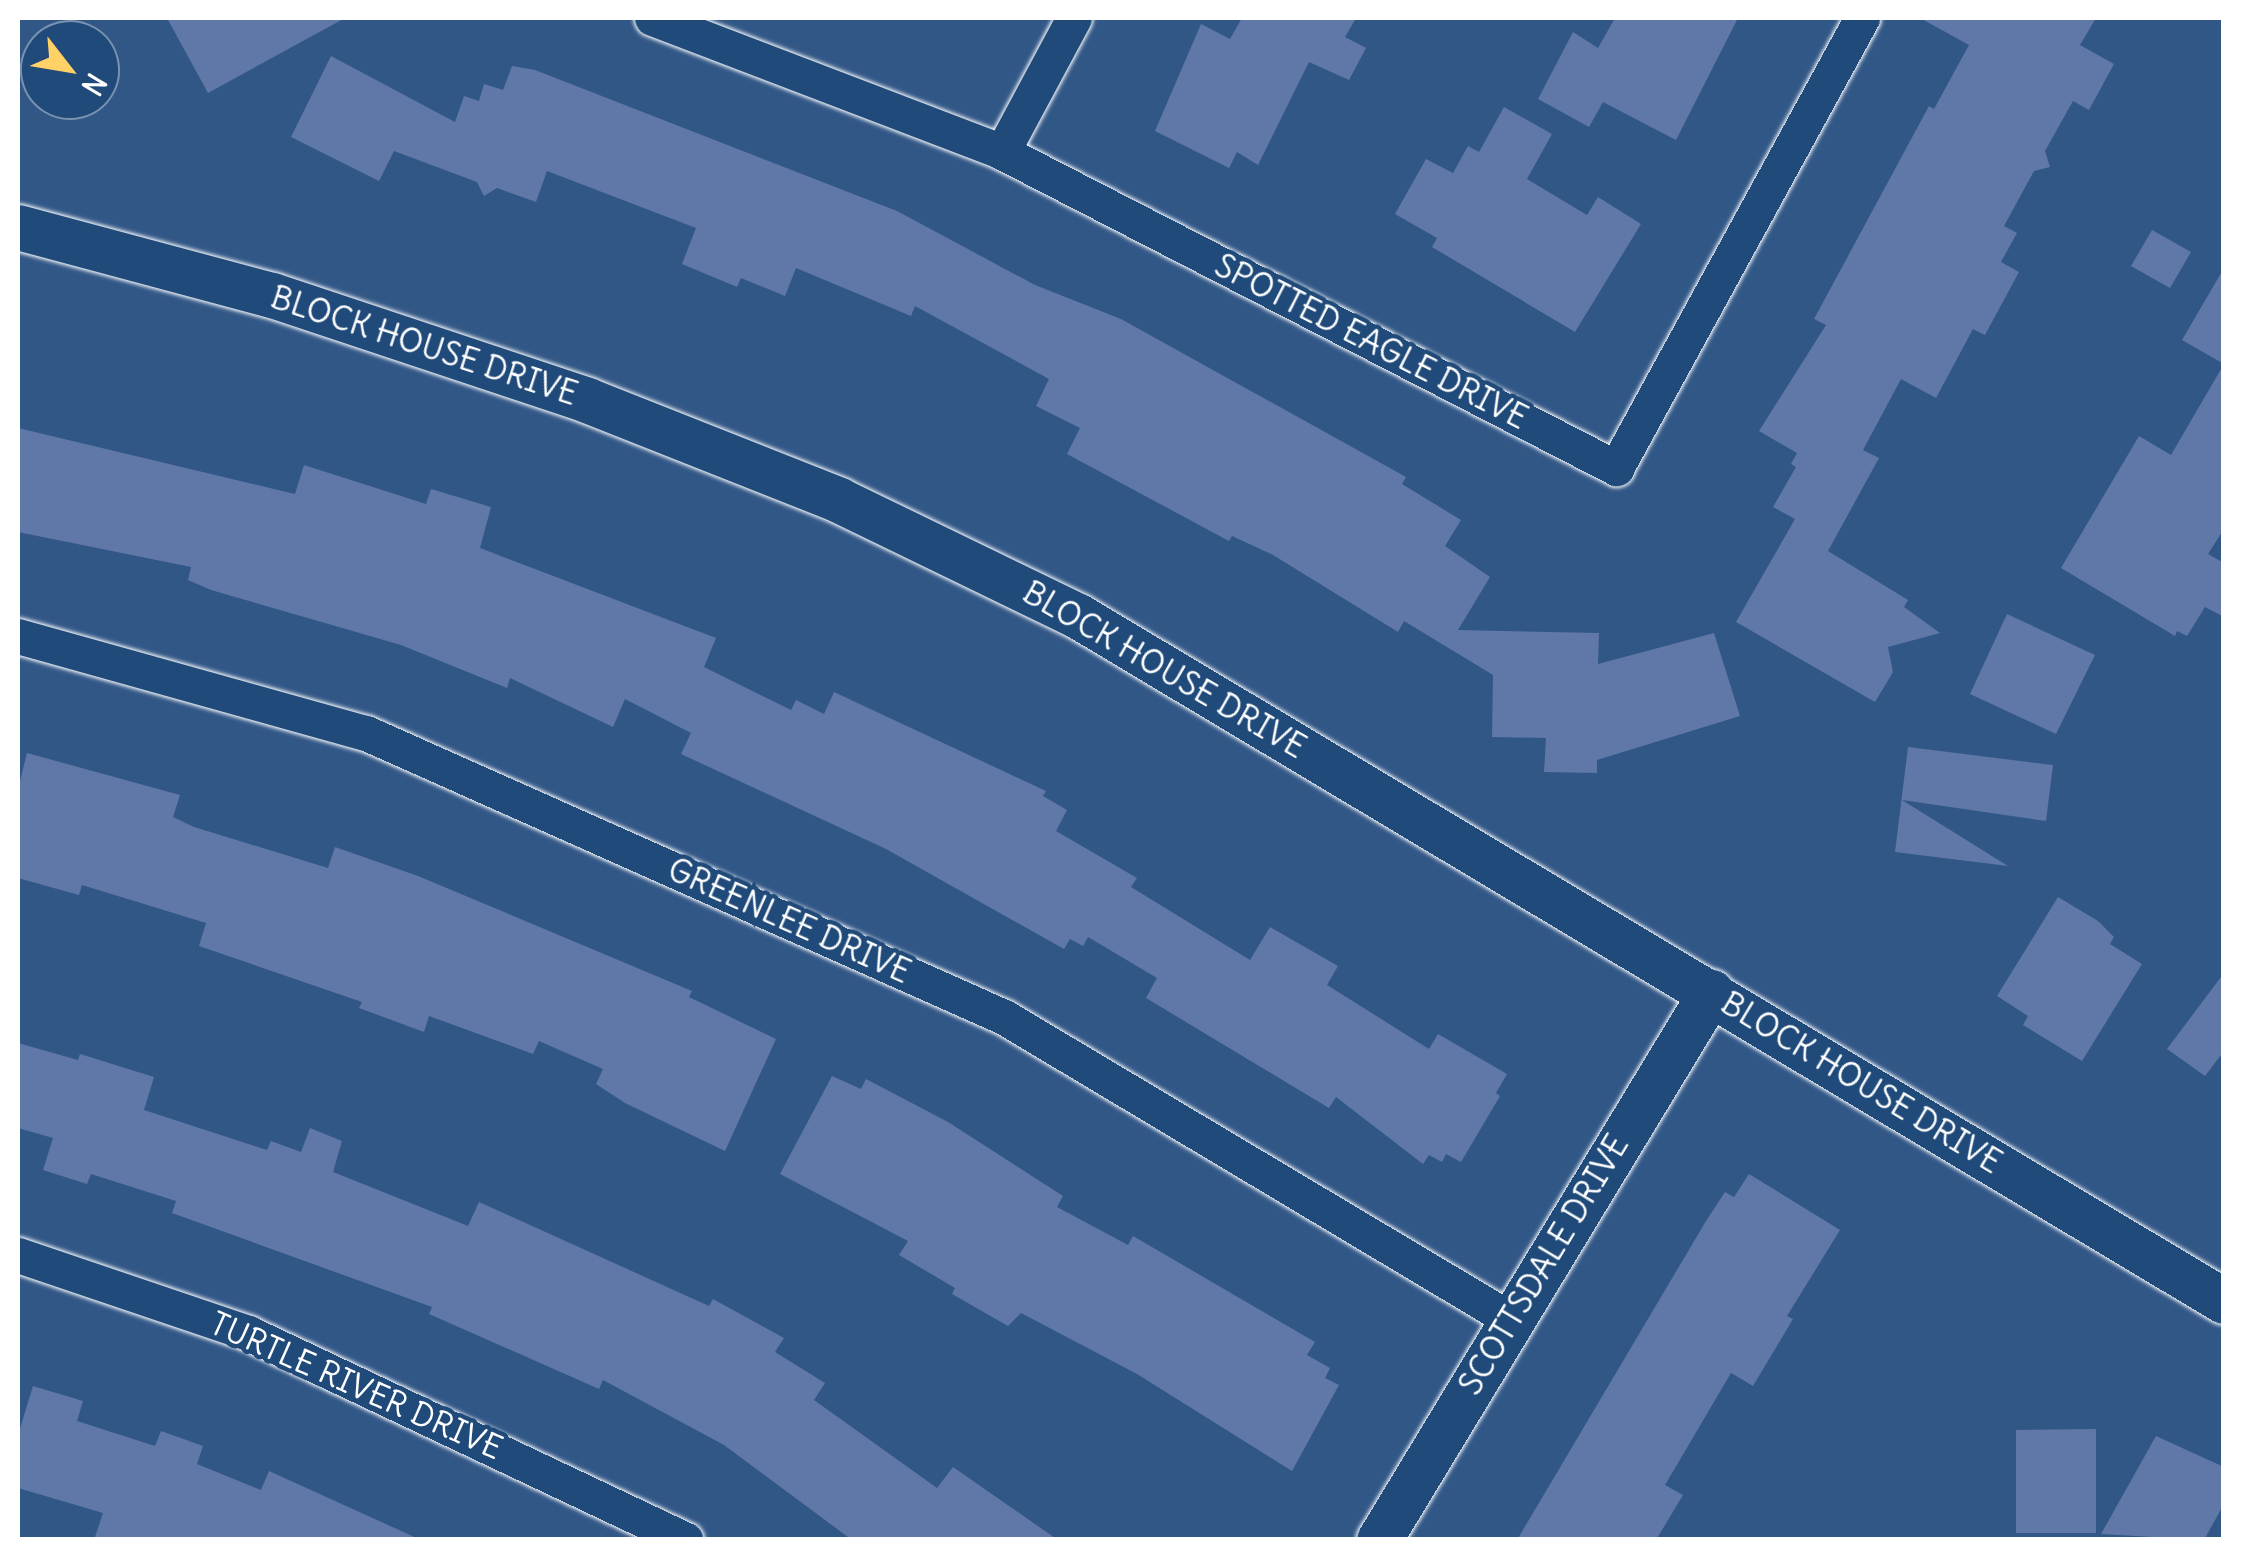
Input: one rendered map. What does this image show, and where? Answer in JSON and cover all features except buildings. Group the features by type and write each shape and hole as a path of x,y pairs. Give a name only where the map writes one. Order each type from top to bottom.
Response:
{"street":[{"name":"SPOTTED EAGLE DRIVE","path":"652,18 1002,152 1616,468 1862,18"},
{"path":"1002,152 1074,18"},
{"name":"BLOCK HOUSE DRIVE","path":"18,226 272,295 457,356 839,500 1078,616 2224,1302"},
{"name":"GREENLEE DRIVE","path":"18,636 366,733 1004,1017 1510,1320"},
{"name":"SCOTTSDALE DRIVE","path":"1380,1540 1711,992"},
{"name":"TURTLE RIVER DRIVE","path":"18,1255 248,1333 685,1540"}]}
